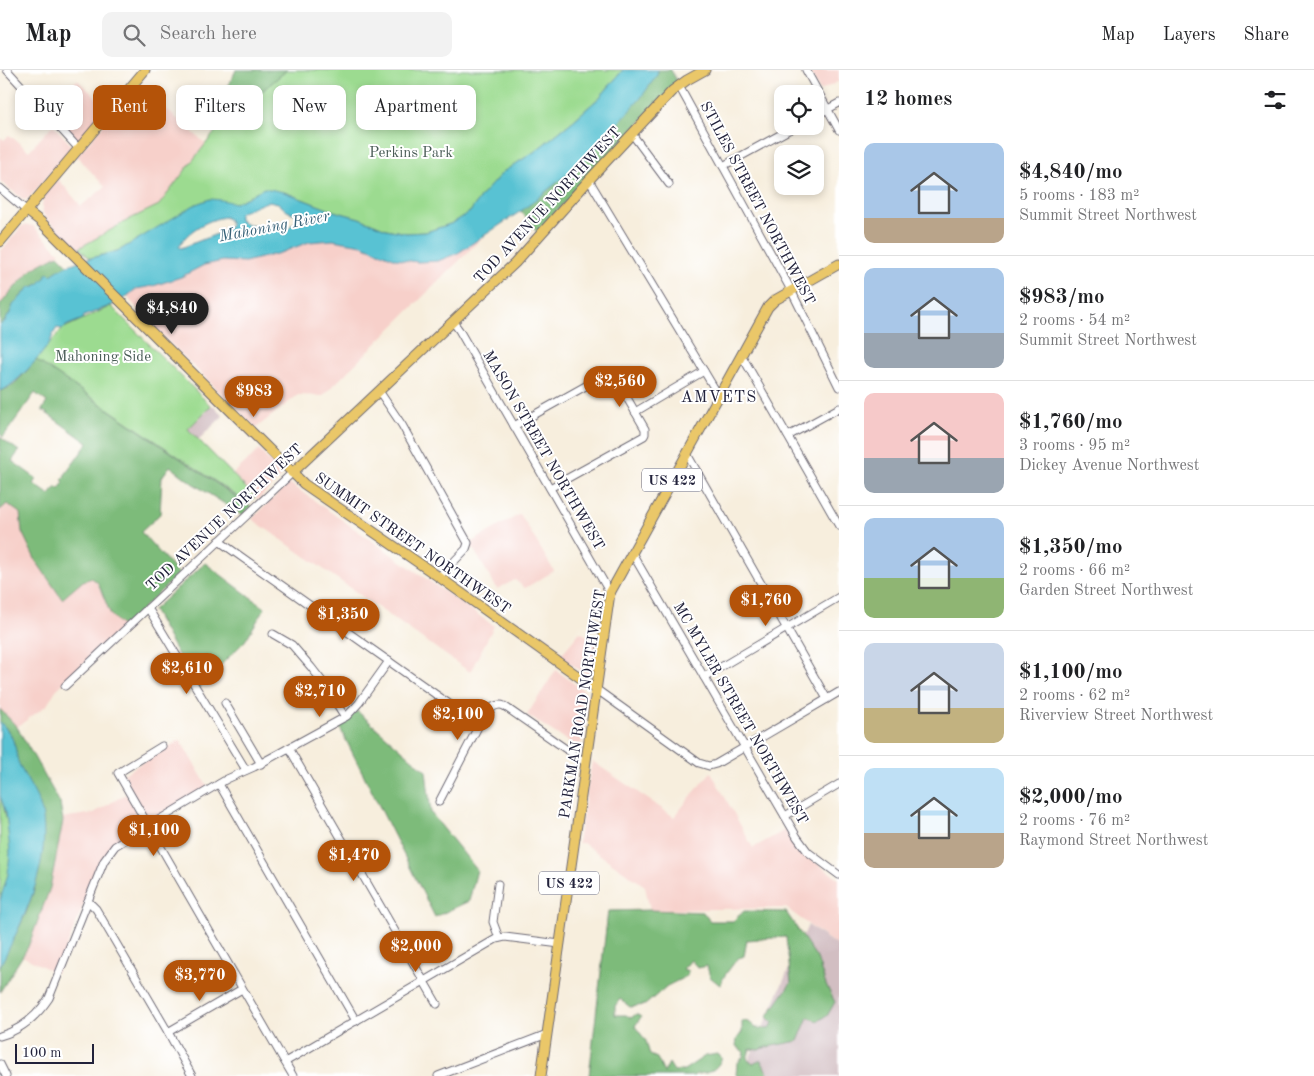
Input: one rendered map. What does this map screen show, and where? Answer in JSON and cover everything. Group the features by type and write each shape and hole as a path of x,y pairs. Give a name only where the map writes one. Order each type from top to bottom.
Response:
{"main road":[{"path":"0,242 145,70"},
{"name":"TOD AVENUE NORTHWEST","path":"292,472 515,262 672,92 687,80 705,70"},
{"name":"SUMMIT STREET NORTHWEST","path":"27,211 127,307 292,472 312,489 596,689"},
{"name":"PARKMAN ROAD NORTHWEST","path":"542,1076 610,593 772,302 790,290 839,264"}],"street":[{"path":"7,70 79,148"},
{"path":"806,70 839,130"},
{"name":"STILES STREET NORTHWEST","path":"679,86 790,290 839,387"},
{"path":"824,111 839,103"},
{"path":"632,134 669,184"},
{"path":"723,166 780,135"},
{"path":"589,180 719,396"},
{"name":"SUMMIT STREET NORTHWEST","path":"0,188 27,211"},
{"name":"MASON STREET NORTHWEST","path":"452,322 610,593"},
{"path":"742,356 839,526"},
{"path":"635,412 704,371"},
{"path":"514,426 609,373 615,377 645,429 644,436 550,488"},
{"path":"379,391 402,425 468,544 439,577"},
{"path":"788,436 839,408"},
{"path":"687,454 827,700"},
{"name":"TOD AVENUE NORTHWEST","path":"246,770 148,608 292,472"},
{"path":"832,513 839,508"},
{"path":"219,540 478,725"},
{"name":"MC MYLER STREET NORTHWEST","path":"632,553 797,837 808,852 839,875"},
{"path":"704,677 839,597"},
{"path":"65,686 148,608"},
{"path":"273,634 292,645 312,667 345,717"},
{"path":"0,1036 22,1026 44,1005 53,989 104,860 111,850 219,784 261,764 345,717 359,703 389,661"},
{"name":"SUMMIT STREET NORTHWEST","path":"596,689 699,764 705,766 716,764 745,748"},
{"path":"745,748 839,692"},
{"path":"225,703 261,764"},
{"path":"439,802 478,725 493,707 498,705 504,706 586,763"},
{"path":"162,746 118,773 293,1076"},
{"path":"289,748 437,1004"},
{"path":"219,784 356,1021"},
{"path":"785,816 839,784"},
{"path":"498,884 494,922 499,938"},
{"path":"88,901 102,919 192,1076"},
{"path":"285,1062 499,938 560,944"},
{"path":"168,1032 242,989"},
{"path":"438,1076 548,1034"},
{"path":"0,1064 6,1076"}],"shaded area":[{"path":"809,70 839,70 839,81 824,89 824,85 817,85"},
{"path":"77,80 83,85 72,85"},
{"path":"83,85 93,94 93,126 82,139 73,139 65,130 83,130"},
{"path":"166,109 176,118 176,130 190,130 206,144 159,205 130,219 78,249 46,218 42,206 44,195 58,179 81,206 105,187 77,156 99,130 166,130"},
{"path":"48,130 57,130 70,144 70,149 29,198 24,200 0,181 0,137 4,140 9,135 29,151"},
{"path":"22,226 33,226 60,253 32,269 0,305 0,252"},
{"path":"486,234 323,396 298,395 256,428 149,322 129,299 128,294 136,289 181,277 204,265 223,261 245,262 280,253 309,242 333,240 362,245 396,259 418,262 438,261 458,253"},
{"path":"213,405 223,416 198,440 188,429"},
{"path":"259,450 279,471 281,477 258,500 233,474"},
{"path":"289,483 494,626 470,672 252,519"},
{"path":"7,504 20,513 22,532 62,598 83,581 92,578 97,583 111,615 123,627 56,690 47,705 17,727 0,709 0,510"},
{"path":"520,514 554,571 525,588 515,580 497,589 473,548 468,544"},
{"path":"580,632 597,641 594,669 588,674 560,656"},
{"path":"556,670 584,691 588,697 589,703 580,749 527,715"},
{"path":"180,740 208,787 153,820 148,819 122,775"},
{"path":"592,761 674,817 711,772 753,848 787,829 805,855 839,879 839,947 786,908 650,910 645,886 583,843 578,843"},
{"path":"126,794 140,818 140,828 111,847 102,859 56,973 22,956 28,947 50,888 62,818 94,813"},
{"path":"808,925 839,947 839,1076 742,1076 750,1057"}],"green space":[{"path":"236,70 287,70 263,90 263,85 229,85"},
{"name":"Perkins Park","path":"287,70 623,70 600,97 573,121 534,152 503,172 481,196 470,212 453,223 426,232 406,233 386,229 284,192 256,192 235,203 157,229 120,250 108,254 90,258 79,248 159,205 217,130 263,130 263,90"},
{"path":"658,70 671,70 678,83 537,232 521,211 584,161 657,75"},
{"path":"58,255 68,265 51,275 48,273 41,283 30,287 13,305 5,321 0,325 0,305 8,295 32,269"},
{"name":"Mahoning Side","path":"111,306 211,406 188,429 255,497 247,503 36,360 62,329"},
{"path":"36,360 251,507 242,515 192,483 170,466 162,477 160,514 141,532 179,574 123,627 111,615 98,583 92,578 83,581 62,599 36,561 22,532 20,513 7,504 0,510 0,437 19,451 12,461 37,479 34,484 50,495 56,487 59,489 64,482 62,480 64,476 88,443 42,410 47,402 35,393 3,437 0,434 0,391 15,383"},
{"path":"205,563 265,608 245,641 197,689 153,610"},
{"path":"0,709 17,727 60,803 63,821 50,888 28,947 0,992 0,966 26,913 34,890 43,850 24,776 17,761 14,743 7,729 0,722"},
{"path":"357,711 426,771 431,813 477,870 469,901 435,917 338,724"},
{"path":"0,796 7,821 10,861 5,888 0,900"},
{"path":"608,911 703,912 710,921 733,921 744,911 786,912 817,958 826,985 835,1002 827,1016 817,1021 808,1017 798,1041 759,1050 750,1049 747,1059 753,1064 761,1060 769,1076 737,1076 737,1064 743,1057 744,1052 736,1046 737,1039 742,1032 742,1021 749,1022 756,1028 769,1029 773,1023 767,1017 791,983 786,937 747,940 744,956 737,959 720,985 710,977 707,966 698,968 691,960 683,969 688,971 687,976 667,986 645,1005 630,1007 620,999 615,1006 615,1015 626,1015 631,1018 636,1014 641,1017 635,1026 646,1041 650,1055 657,1058 664,1073 669,1063 674,1071 684,1070 705,1056 718,1054 722,1058 714,1069 693,1076 589,1076"}],"water":[{"path":"623,70 658,70 657,75 640,99 584,161 524,209 458,253 438,261 418,262 396,259 362,245 333,240 309,242 280,253 245,262 223,261 204,265 181,277 136,289 120,302 84,316 83,319 62,329 57,328 50,342 35,362 6,389 0,391 0,325 5,321 13,305 30,287 37,285 48,273 51,275 67,265 120,250 196,204 210,199 235,203 264,188 284,192 386,229 406,233 426,232 453,223 470,212 481,196 503,172 534,152 600,97","holes":["269,201 278,203 287,211 298,214 302,217 302,221 294,223 286,230 278,226 248,225 239,220 239,215 242,212","225,217 231,225 227,230 181,248 179,247 192,231 212,220"]},
{"path":"0,722 12,738 19,763 40,804 44,837 38,875 32,894 0,966 0,900 8,874 10,852 6,813 0,796"}],"district":[{"name":"AMVETS","path":"719,396"}],"water label":[{"name":"Mahoning River","path":"274,225"}]}
